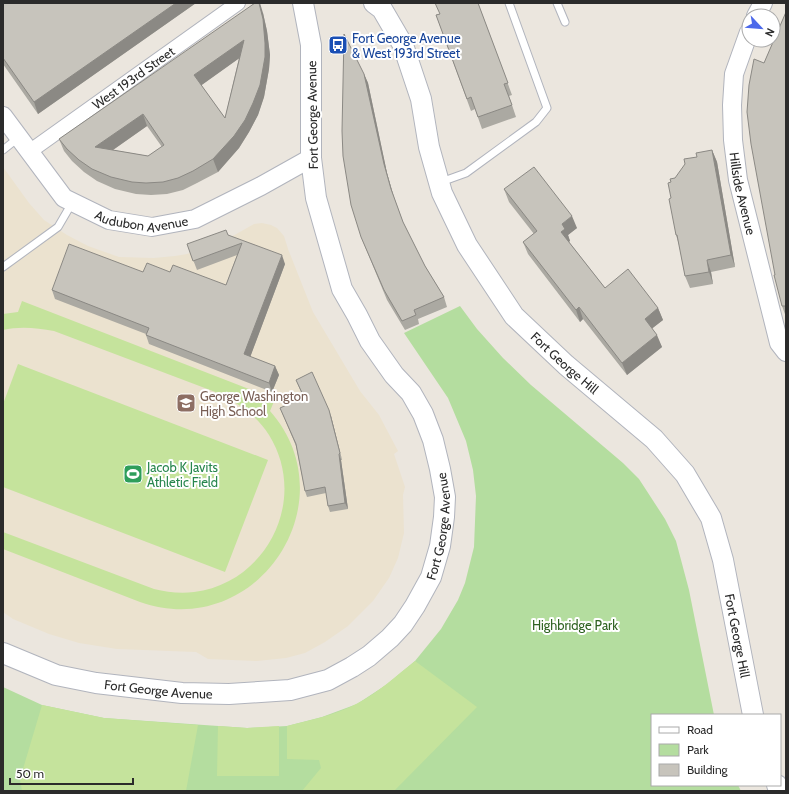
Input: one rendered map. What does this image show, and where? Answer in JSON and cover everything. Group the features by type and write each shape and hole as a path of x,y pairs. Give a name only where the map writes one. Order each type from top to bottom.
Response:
{"main road":[{"name":"Fort George Avenue","path":"3,654 56,674 96,683 182,692 229,694 290,690 328,680 369,656 390,638 403,624 431,577 440,546 444,517 445,497 440,469 433,440 423,414 411,393 394,375 370,341 342,289 316,198 311,158 311,45 303,3"},
{"name":"Fort George Hill","path":"382,5 404,45 421,99 429,147 442,193 467,245 514,316 566,365 654,439 686,474 712,518 723,560 753,714"}],"street":[{"name":"West 193rd Street","path":"29,152 238,3"},
{"name":"Hillside Avenue","path":"743,48 734,74 732,105 733,140 738,180 784,346"},
{"name":"Audubon Avenue","path":"3,116 64,198 109,220 152,227 195,219 261,186 311,158"}],"lane":[{"path":"439,183 466,173 536,122 547,108 509,3"},
{"path":"558,3 565,22"},
{"path":"3,150 18,137"},
{"path":"3,267 58,226 73,202"}],"shaded area":[{"name":"George Washington High School","path":"3,167 29,203 44,220 67,235 88,246 119,257 154,258 187,254 231,237 254,224 262,223 271,225 277,228 284,236 313,312 360,391 379,415 398,451 394,454 405,487 403,495 404,533 398,558 389,578 373,601 348,626 325,642 305,653 286,658 257,661 208,659 196,652 117,649 79,643 49,634 13,619 3,612"}],"green space":[{"path":"22,301 275,399 270,411 292,447 300,485 295,522 279,556 254,583 221,602 182,609 140,602 3,549 3,532 154,589 184,593 194,592 220,585 242,573 260,555 274,534 282,510 284,485 280,460 269,435 253,416 233,401 218,393 54,331 28,328 3,330 3,314 18,312"},
{"name":"Highbridge Park","path":"460,306 477,329 503,358 531,385 623,463 639,479 665,519 676,541 689,590 714,714 651,714 651,786 738,786 741,791 3,791 3,687 42,705 104,718 247,728 287,726 322,717 357,704 386,685 415,661 441,629 458,600 465,583 474,547 476,496 473,470 466,441 448,398 404,333"},
{"name":"Jacob K Javits Athletic Field","path":"18,364 268,460 225,572 3,487 3,404"},
{"path":"415,661 477,707 394,791 302,791 321,768 319,760 287,759 287,726 332,714 366,699"},
{"path":"42,705 104,718 198,725 186,791 22,791 20,779"},
{"path":"218,726 247,728 279,726 279,776 217,776"}],"building":[{"path":"3,3 176,3 34,102 3,58"},
{"path":"255,3 259,3 263,19 265,43 265,57 260,85 245,120 234,136 213,159 178,178 163,182 132,182 111,177 92,169 79,160 59,139","holes":["244,40 225,118 194,75","143,114 164,145 148,156 95,147"]},
{"path":"435,3 478,3 508,83 504,84 512,105 478,117 471,97 467,99 436,15 440,14"},
{"path":"786,12 786,306 782,306 774,275 751,144 747,112 749,85 754,59 764,63 770,48 781,48 781,24"},
{"path":"344,34 364,74 384,164 403,222 425,266 444,297 414,310 416,315 402,321 384,290 361,237 351,205 343,156 342,131"},
{"path":"712,150 731,255 707,260 709,272 685,276 669,199 671,198 668,183 671,182 670,179 675,178 685,164 684,159 697,157 696,153"},
{"path":"534,167 572,216 562,224 565,229 561,232 605,288 628,269 658,308 645,319 657,335 622,363 579,307 576,310 523,242 537,231 504,189"},
{"path":"226,230 228,235 282,255 244,354 275,366 269,383 146,335 149,328 52,290 69,244 143,272 147,263 170,272 173,265 226,285 242,243 193,261 187,244"},
{"path":"312,372 329,410 340,453 345,503 328,506 325,487 305,491 296,444 280,408 304,397 296,380"}],"place":[{"name":"Fort George Avenue & West 193rd Street","path":"338,45"},
{"name":"George Washington High School","path":"186,403"},
{"name":"Jacob K Javits Athletic Field","path":"133,474"}]}
